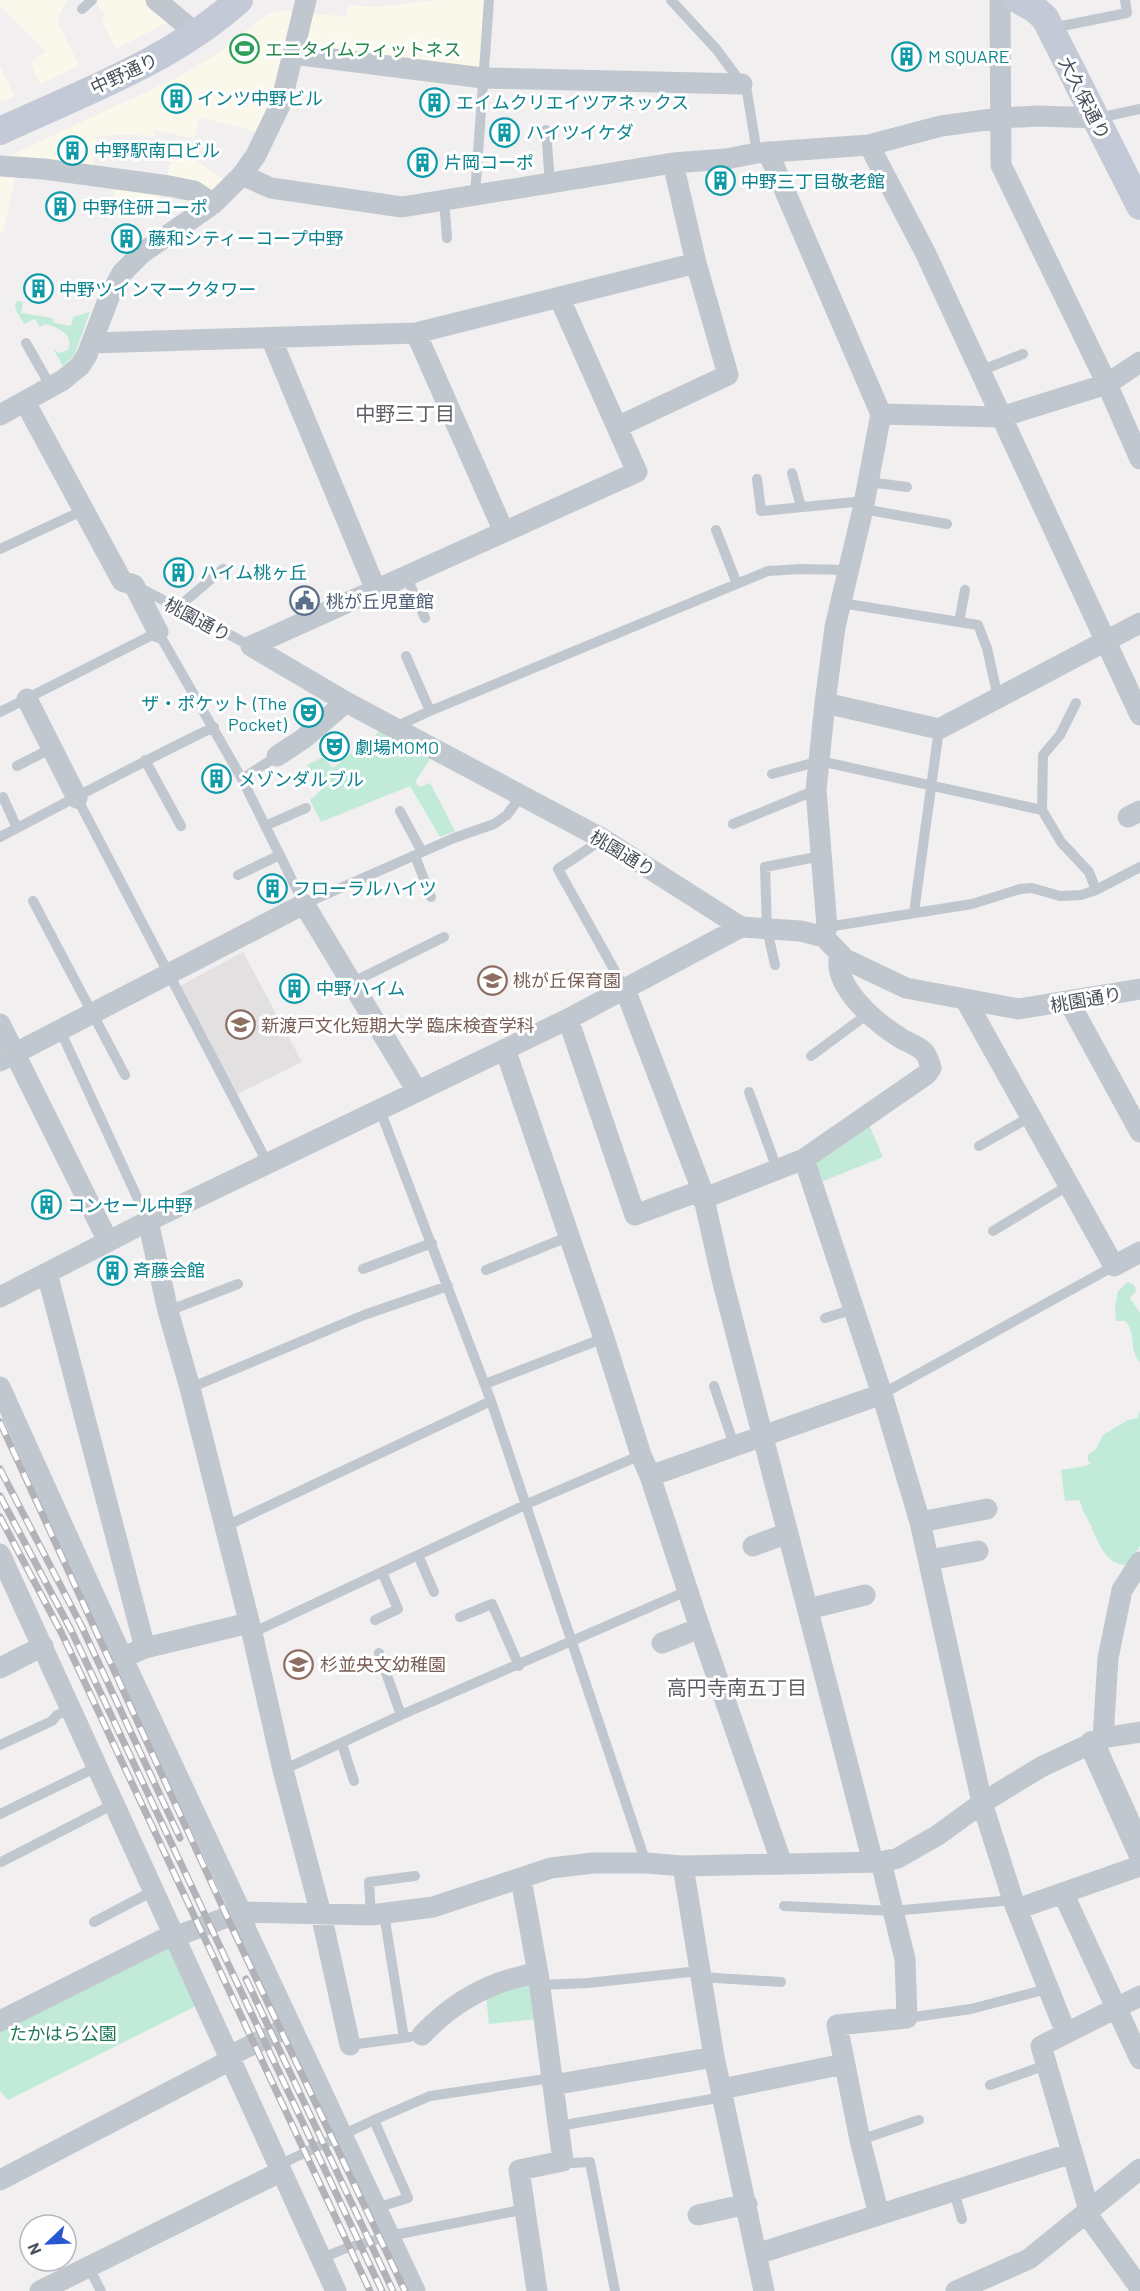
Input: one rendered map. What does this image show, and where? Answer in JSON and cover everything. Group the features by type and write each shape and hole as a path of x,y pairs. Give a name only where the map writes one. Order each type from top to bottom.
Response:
{"main road":[{"name":"中野通り","path":"0,131 168,52 197,34 239,0"},
{"name":"大久保通り","path":"1019,0 1045,18 1140,206"}],"street":[{"path":"156,0 197,34"},
{"path":"0,415 51,387 80,366 92,343 110,295 122,273 142,253 213,204 242,175 256,155 281,104 306,0"},
{"path":"1000,0 1001,165 1107,384 1140,459"},
{"path":"294,54 483,78 741,84"},
{"path":"242,175 271,188 402,207 673,163 726,159 763,152 869,145 941,126 1000,118 1039,116 1095,118"},
{"path":"869,145 926,252 1140,715"},
{"path":"763,152 881,414 865,497 835,627 825,703 816,790 826,932"},
{"path":"617,427 728,375 696,263 673,163"},
{"path":"0,166 26,167 194,191 213,204"},
{"path":"92,343 416,333 696,263"},
{"path":"251,646 637,472 559,297"},
{"path":"416,333 504,532"},
{"path":"271,338 376,590"},
{"path":"881,414 1001,417 1107,384 1140,362"},
{"path":"25,402 123,580 134,585 158,632"},
{"path":"825,703 939,729 1140,623"},
{"name":"桃園通り","path":"251,646 346,702 520,797 603,839 741,927 826,932 845,959 906,988 1018,1010 1140,989"},
{"path":"27,699 77,798"},
{"path":"277,756 303,739 346,702"},
{"path":"7,1057 304,904 417,1091"},
{"path":"0,1297 108,1240 568,1019 741,927"},
{"path":"568,1019 635,1215 777,1170 804,1159 927,1074 931,1068 924,1052 897,1036 849,994 837,964 840,954"},
{"path":"625,989 702,1194 807,1609 905,1959 907,2018 837,2025 860,2139 879,2215"},
{"path":"964,999 1114,1266 1140,1252"},
{"path":"1069,1002 1140,1132"},
{"path":"0,1024 7,1057 108,1240"},
{"path":"505,1049 570,1236 687,1591 782,1864"},
{"path":"804,1159 882,1394 920,1522 982,1803 1015,1905 1066,2033"},
{"path":"148,1221 168,1311 190,1388 321,1914 350,2045"},
{"path":"47,1273 145,1648"},
{"path":"0,1388 241,1912 246,1930 415,2291"},
{"path":"650,1476 882,1394"},
{"path":"920,1522 987,1509"},
{"path":"753,1546 788,1533"},
{"path":"929,1560 978,1551"},
{"path":"0,1554 336,2291"},
{"path":"1140,1562 1122,1590 1108,1658 1098,1741 1140,1851"},
{"path":"807,1609 866,1595"},
{"path":"122,1657 145,1648 250,1628"},
{"path":"662,1643 700,1628"},
{"path":"0,1668 43,1646"},
{"path":"0,2021 168,1937 174,1937 241,1912 378,1914 433,1908 551,1868 593,1863 683,1866 877,1862 898,1858 938,1835 982,1803 1041,1767 1098,1741 1140,1732"},
{"path":"683,1866 714,2057 764,2291"},
{"path":"1015,1905 1063,1893 1140,1866"},
{"path":"521,1879 539,1979 563,2161 519,2170 526,2209 533,2290"},
{"path":"1063,1893 1140,2059"},
{"path":"413,2036 463,2000 491,1985 520,1976 539,1979"},
{"path":"1140,1996 1041,2046 1088,2211 1140,2288"},
{"path":"0,2180 223,2064 229,2056 291,2026"},
{"path":"552,2082 714,2057"},
{"path":"723,2093 844,2064"},
{"path":"757,2254 1072,2153"},
{"path":"956,2291 1029,2259 1140,2169"},
{"path":"40,2291 280,2172"},
{"path":"698,2215 747,2204"}],"lane":[{"path":"82,9 92,0"},
{"path":"475,195 489,0"},
{"path":"671,0 717,50 741,84 746,86 763,152"},
{"path":"1050,28 1127,13 1125,0"},
{"path":"1095,118 1140,110"},
{"path":"546,130 550,184"},
{"path":"444,200 447,238"},
{"path":"27,343 51,387"},
{"path":"980,371 1023,354"},
{"path":"792,473 801,507"},
{"path":"757,479 761,511 865,497 907,487"},
{"path":"865,497 947,524"},
{"path":"0,549 84,510"},
{"path":"716,530 737,584"},
{"path":"177,608 223,569"},
{"path":"395,727 768,571 848,570"},
{"path":"406,576 424,618"},
{"name":"桃園通り","path":"134,585 251,646"},
{"path":"959,622 965,590"},
{"path":"841,603 978,625 987,648 998,698"},
{"path":"0,712 158,632 242,778 304,904 454,838 494,824 507,815 520,797"},
{"path":"406,656 430,711"},
{"path":"1076,704 1060,735 1043,755 1041,810 1061,842 1089,872 1096,890"},
{"path":"0,837 145,760 214,727"},
{"path":"914,912 939,729"},
{"path":"17,766 51,748"},
{"path":"242,778 277,756"},
{"path":"145,760 181,826"},
{"path":"772,774 820,761 1041,810"},
{"path":"733,824 816,790"},
{"path":"3,797 16,828"},
{"path":"77,798 268,1164"},
{"path":"265,825 306,808"},
{"path":"400,811 418,854 431,897"},
{"path":"603,839 558,869 625,989"},
{"path":"238,875 280,855"},
{"path":"775,965 767,929 765,867 821,856"},
{"path":"826,932 914,912 972,904 1020,889 1032,888 1060,896 1081,895 1096,890 1140,867"},
{"path":"33,901 125,1076"},
{"path":"351,983 444,937"},
{"path":"811,1056 861,1019 866,1011"},
{"path":"60,1030 148,1221"},
{"path":"749,1092 777,1170"},
{"path":"380,1110 485,1384 646,1863"},
{"path":"980,1146 1030,1117"},
{"path":"993,1230 1069,1185"},
{"path":"486,1270 570,1236"},
{"path":"363,1269 432,1243"},
{"path":"882,1394 1114,1266"},
{"path":"168,1311 238,1284"},
{"path":"190,1388 364,1315 448,1286"},
{"path":"825,1318 854,1310"},
{"path":"485,1384 604,1338"},
{"path":"714,1386 734,1445"},
{"path":"223,1527 491,1401"},
{"path":"250,1628 382,1572 527,1504 641,1455"},
{"path":"418,1555 434,1592"},
{"path":"375,1620 398,1609 382,1572"},
{"path":"284,1770 401,1715 519,1666 687,1591"},
{"path":"460,1617 492,1604 519,1666"},
{"path":"379,1653 401,1715"},
{"path":"0,1745 52,1721 57,1715 71,1709"},
{"path":"342,1744 354,1782"},
{"path":"0,1814 97,1767"},
{"path":"1,1862 114,1804"},
{"path":"350,2045 413,2036 369,1882 415,1876"},
{"path":"94,1922 153,1891"},
{"path":"784,1906 893,1911 1015,1905"},
{"path":"539,1979 588,1983 700,1974 781,1982"},
{"path":"907,2018 971,2009 1047,1989"},
{"path":"990,2085 1046,2065"},
{"path":"280,2172 283,2163 430,2096 552,2082"},
{"path":"559,2126 723,2093"},
{"path":"374,2120 408,2198 376,2208"},
{"path":"860,2139 919,2120"},
{"path":"563,2161 590,2162 615,2291"},
{"path":"954,2192 962,2219"},
{"path":"320,2259 344,2249 389,2236 526,2209"},
{"path":"88,2266 101,2291"}],"shaded area":[{"path":"2,0 67,0 57,20 79,66 40,84 30,63 46,51 0,6"},
{"path":"99,0 148,0 174,19 116,49 101,18 106,15 96,3"},
{"path":"437,0 484,0 480,71 303,51 312,13 347,17 348,5 376,7"},
{"path":"276,11 297,11 275,100 258,132 200,117 194,139 155,130 154,137 129,134 95,137 97,142 92,172 0,160 176,78 214,56 266,15"},
{"path":"0,66 14,96 1,102 0,98"},
{"path":"175,142 201,148 195,160 226,181 211,196 166,181"},
{"path":"0,170 17,170 3,234 0,233"},
{"path":"115,184 165,190 157,203 146,201 142,210 129,213 112,208"},
{"name":"新渡戸文化短期大学 臨床検査学科","path":"243,952 302,1062 237,1094 178,987"}],"green space":[{"path":"16,301 23,302 21,313 52,318 55,323 71,326 73,317 90,312 74,356 63,366 53,349 59,353 68,350 70,345 67,336 50,325 45,324 40,327 35,319 24,324 15,308"},
{"path":"381,727 432,756 415,782 419,787 430,783 455,831 440,837 410,786 321,822 310,800 321,790 307,765 323,757 333,768 351,753 361,758"},
{"path":"867,1120 883,1157 821,1182 813,1161"},
{"path":"1128,1282 1134,1285 1136,1291 1130,1298 1140,1313 1140,1362 1134,1352 1129,1326 1125,1321 1116,1321 1115,1307 1118,1291"},
{"path":"1140,1410 1140,1546 1129,1565 1114,1562 1103,1551 1080,1500 1065,1501 1061,1470 1091,1463 1088,1461 1088,1455 1096,1449 1103,1435 1128,1420 1138,1418"},
{"name":"たかはら公園","path":"171,1941 200,2004 8,2100 0,2091 0,2025"},
{"path":"531,1984 536,2019 489,2024 486,1996"}],"railway":[{"path":"0,1422 235,1934 405,2291"},
{"path":"0,1469 81,1625 180,1838"},
{"path":"0,1496 71,1630 382,2291"},
{"path":"0,1517 62,1634 370,2291"},
{"path":"246,1979 393,2291"}],"place":[{"name":"エニタイムフィットネス","path":"244,49"},
{"name":"M SQUARE","path":"907,56"},
{"name":"インツ中野ビル","path":"176,98"},
{"name":"エイムクリエイツアネックス","path":"435,102"},
{"name":"ハイツイケダ","path":"505,132"},
{"name":"中野駅南口ビル","path":"73,150"},
{"name":"片岡コーポ","path":"423,162"},
{"name":"中野三丁目敬老館","path":"720,181"},
{"name":"中野住研コーポ","path":"61,207"},
{"name":"藤和シティーコープ中野","path":"127,238"},
{"name":"中野ツインマークタワー","path":"38,289"},
{"name":"ハイム桃ヶ丘","path":"179,572"},
{"name":"桃が丘児童館","path":"305,601"},
{"name":"ザ・ポケット (The Pocket)","path":"308,713"},
{"name":"劇場MOMO","path":"334,747"},
{"name":"メゾンダルブル","path":"217,779"},
{"name":"フローラルハイツ","path":"272,888"},
{"name":"桃が丘保育園","path":"492,980"},
{"name":"中野ハイム","path":"295,988"},
{"name":"新渡戸文化短期大学 臨床検査学科","path":"240,1025"},
{"name":"コンセール中野","path":"46,1205"},
{"name":"斉藤会館","path":"112,1270"},
{"name":"杉並央文幼稚園","path":"299,1664"}],"district":[{"name":"中野三丁目","path":"405,413"},
{"name":"高円寺南五丁目","path":"737,1687"}]}
